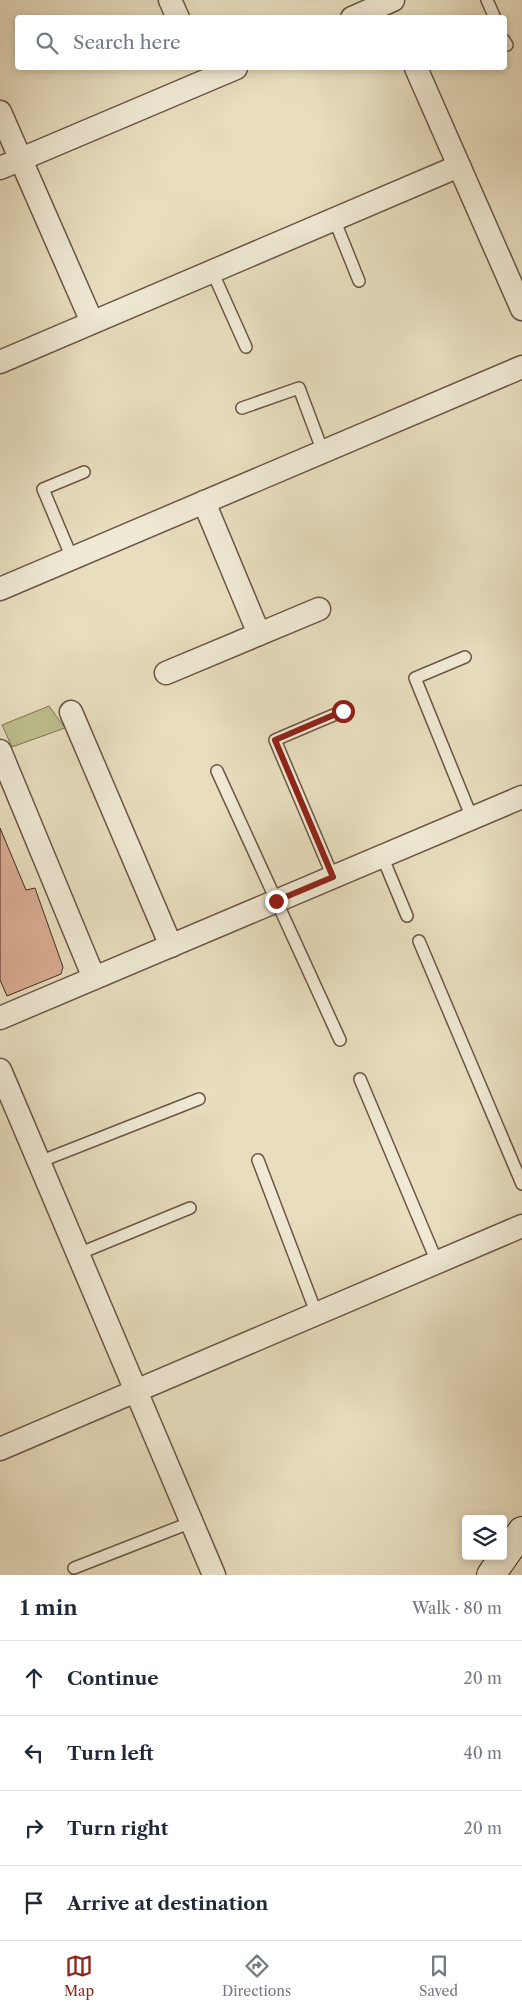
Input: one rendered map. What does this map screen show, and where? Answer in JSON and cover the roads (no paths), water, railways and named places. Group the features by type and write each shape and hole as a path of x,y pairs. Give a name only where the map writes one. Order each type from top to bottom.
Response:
{"street":[{"path":"170,0 177,15"},
{"path":"361,15 391,5"},
{"path":"0,168 202,74 225,70"},
{"path":"417,70 522,309"},
{"path":"0,112 92,322"},
{"path":"0,362 459,166"},
{"path":"0,589 522,367"},
{"path":"204,502 259,634"},
{"path":"166,673 319,609"},
{"path":"71,712 171,946"},
{"path":"0,751 94,978"},
{"path":"0,1018 522,797"},
{"path":"0,1070 214,1575"},
{"path":"0,1449 522,1226"},
{"path":"491,1575 522,1531"}],"lane":[{"path":"487,0 494,15"},
{"path":"334,219 359,281"},
{"path":"212,271 246,347"},
{"path":"242,408 299,388 323,452"},
{"path":"72,558 43,489 84,472"},
{"path":"465,657 415,678 472,818"},
{"path":"333,877 275,740 343,711"},
{"path":"217,770 340,1040"},
{"path":"382,856 407,916"},
{"path":"419,941 522,1184"},
{"path":"360,1079 437,1262"},
{"path":"39,1162 199,1099"},
{"path":"258,1160 317,1315"},
{"path":"78,1254 190,1208"},
{"path":"74,1568 192,1522"}]}
